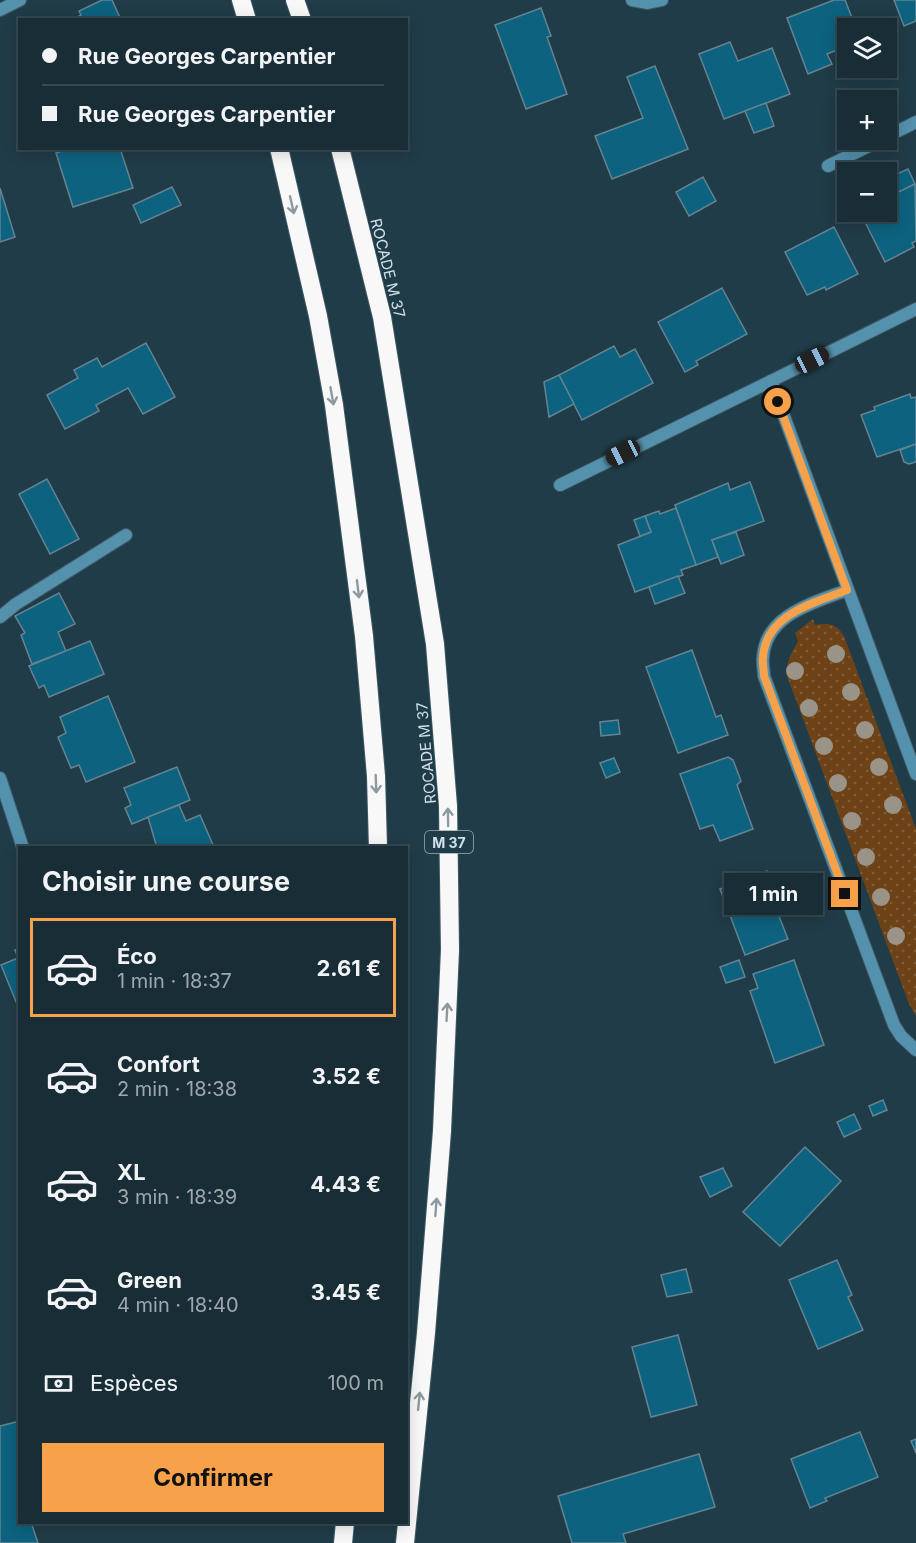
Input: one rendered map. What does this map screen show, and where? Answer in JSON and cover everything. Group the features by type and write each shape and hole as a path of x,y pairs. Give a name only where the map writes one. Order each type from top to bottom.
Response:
{"highway":[{"path":"241,0 246,18"},
{"path":"296,0 301,18"},
{"path":"279,150 318,316 334,405 364,636 376,776 378,846"},
{"name":"ROCADE M 37","path":"340,150 382,316 435,644 448,806 450,950 442,1131 426,1333 408,1513"},
{"path":"343,1543 345,1524"},
{"name":"ROCADE M 37","path":"405,1543 407,1524"}],"street":[{"path":"0,10 20,0"},
{"path":"632,0 648,3 662,0"},
{"path":"897,132 916,122"},
{"path":"828,166 861,150"},
{"path":"560,484 916,309"},
{"path":"771,381 916,774"},
{"path":"0,616 126,535"},
{"path":"847,590 792,612 776,626 767,641 763,657 764,676 894,1024 901,1036 916,1050"},
{"path":"0,778 21,846"}],"shaded area":[{"path":"813,619 815,625 832,625 844,636 916,829 916,1016 909,1004 787,676 788,662 798,641 795,633"}],"building":[{"path":"102,0 112,0 120,18 76,18 81,15 79,11"},
{"path":"834,0 845,0 852,18 837,18 837,50 827,54 832,64 808,74 787,18"},
{"path":"894,0 916,0 916,21 904,26"},
{"path":"541,8 551,36 547,37 567,94 526,109 495,25"},
{"path":"730,42 738,61 772,48 790,94 724,119 699,54"},
{"path":"655,66 688,149 612,179 595,136 643,118 627,77"},
{"path":"766,103 774,126 754,133 745,111"},
{"path":"65,150 121,150 133,188 73,207 56,153"},
{"path":"908,169 915,184 897,193 897,174"},
{"path":"703,177 716,201 689,216 676,192"},
{"path":"915,184 916,241 912,243 914,247 885,262 865,222 897,222 897,193"},
{"path":"172,187 181,205 141,223 133,205"},
{"path":"0,188 15,237 0,242"},
{"path":"834,227 858,274 826,290 825,287 807,295 785,252"},
{"path":"722,288 747,334 696,361 698,365 685,372 658,322"},
{"path":"146,343 175,397 143,414 128,388 96,405 99,411 65,429 47,395 78,378 74,370 97,358 102,367"},
{"path":"614,346 620,357 635,349 653,383 582,420 559,375"},
{"path":"559,375 574,404 549,417 544,382"},
{"path":"910,394 911,398 916,397 916,444 877,457 861,415 875,410 874,407"},
{"path":"916,444 916,462 909,464 904,462 900,450"},
{"path":"47,479 79,539 50,554 19,494"},
{"path":"750,482 764,521 712,540 718,557 696,565 675,505 728,483 730,490"},
{"path":"676,508 696,565 681,570 683,575 635,592 618,545 651,532 645,516 659,511 660,514"},
{"path":"645,516 651,532 640,536 634,520"},
{"path":"736,532 744,555 721,564 712,540"},
{"path":"678,576 685,593 655,604 649,587"},
{"path":"59,593 75,624 58,632 66,651 32,664 21,635 25,633 15,616"},
{"path":"90,641 104,674 49,697 44,685 39,688 29,666"},
{"path":"692,650 716,717 721,715 728,735 678,753 646,667"},
{"path":"108,696 135,762 86,782 79,765 71,768 58,737 66,733 60,717"},
{"path":"618,720 620,734 601,736 600,722"},
{"path":"728,757 733,760 741,781 737,785 753,829 720,841 713,825 700,829 680,774"},
{"path":"614,758 620,772 606,778 600,763"},
{"path":"177,767 190,800 132,824 125,808 131,805 124,788"},
{"path":"179,805 186,821 200,815 214,846 156,846 148,817"},
{"path":"767,871 774,889 769,891 788,939 745,955 720,889"},
{"path":"18,958 18,1007 1,965"},
{"path":"739,960 745,977 726,983 720,967"},
{"path":"794,960 824,1045 775,1063 750,991 758,988 753,974"},
{"path":"883,1100 887,1110 873,1116 869,1106"},
{"path":"854,1114 861,1129 844,1137 837,1122"},
{"path":"805,1147 841,1181 780,1246 743,1212"},
{"path":"723,1168 732,1186 710,1197 700,1177"},
{"path":"837,1260 852,1295 848,1297 863,1330 818,1349 789,1280"},
{"path":"686,1269 692,1292 667,1297 661,1275"},
{"path":"678,1335 697,1405 651,1417 632,1347"},
{"path":"18,1422 18,1524 32,1524 38,1543 0,1543 0,1426"},
{"path":"860,1432 878,1477 825,1498 827,1501 810,1508 791,1459"},
{"path":"916,1439 916,1453 911,1441"},
{"path":"699,1454 715,1507 623,1534 626,1543 572,1543 558,1496"}],"route":[{"path":"778,402 847,590 792,612 776,626 767,641 763,657 764,676 845,894"}]}
